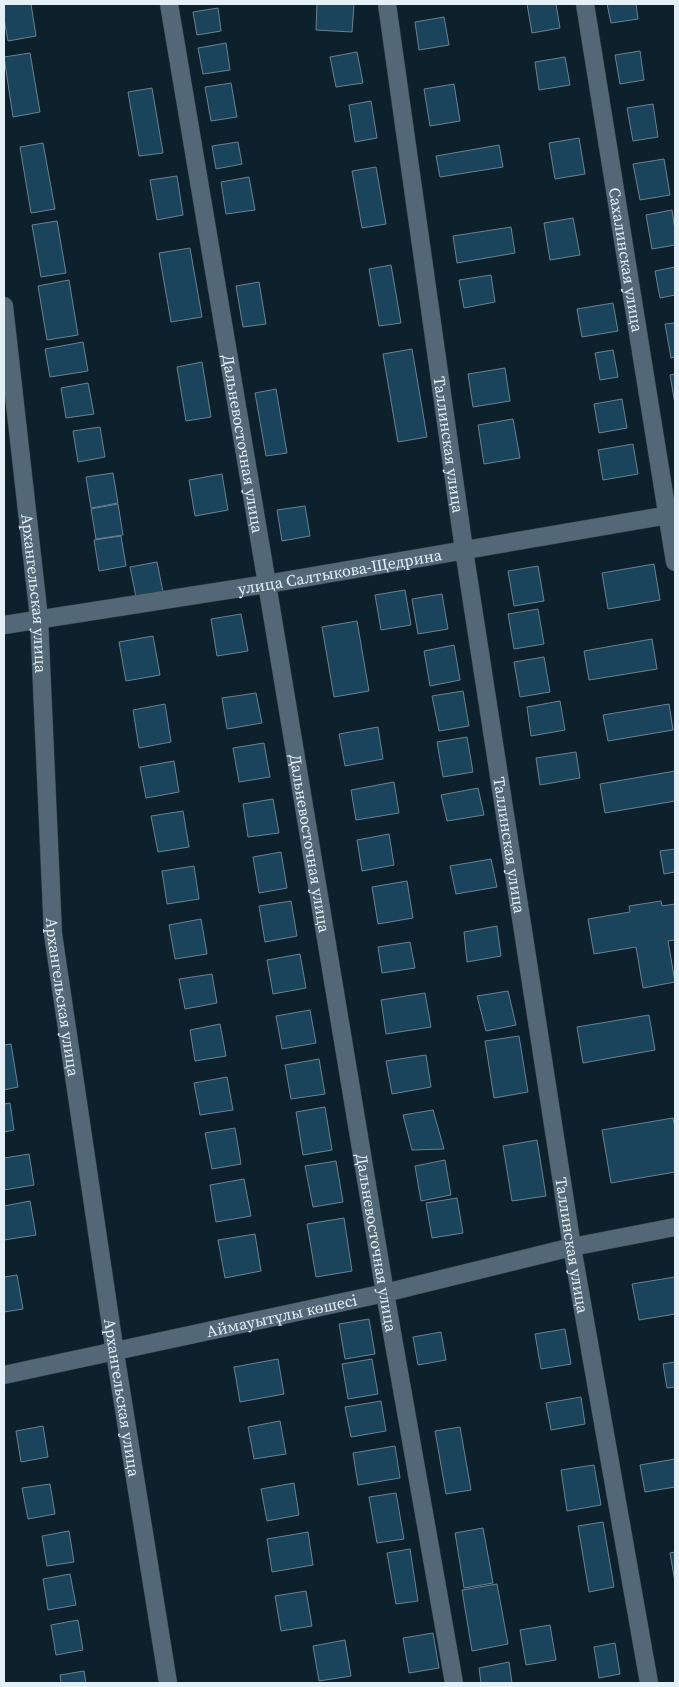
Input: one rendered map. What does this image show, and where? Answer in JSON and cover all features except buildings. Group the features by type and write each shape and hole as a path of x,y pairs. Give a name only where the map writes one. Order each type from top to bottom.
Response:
{"street":[{"name":"Дальневосточная улица","path":"169,4 384,1293 454,1683"},
{"name":"Таллинская улица","path":"387,4 464,550 572,1246 649,1683"},
{"name":"Сахалинская улица","path":"585,4 672,515 675,562"},
{"name":"Архангельская улица","path":"4,306 39,618 53,934 168,1683"},
{"name":"улица Салтыкова-Щедрина","path":"4,625 39,618 267,584 672,515"},
{"name":"Аймауытұлы көшесі","path":"4,1376 384,1293 572,1246 675,1227"}]}
